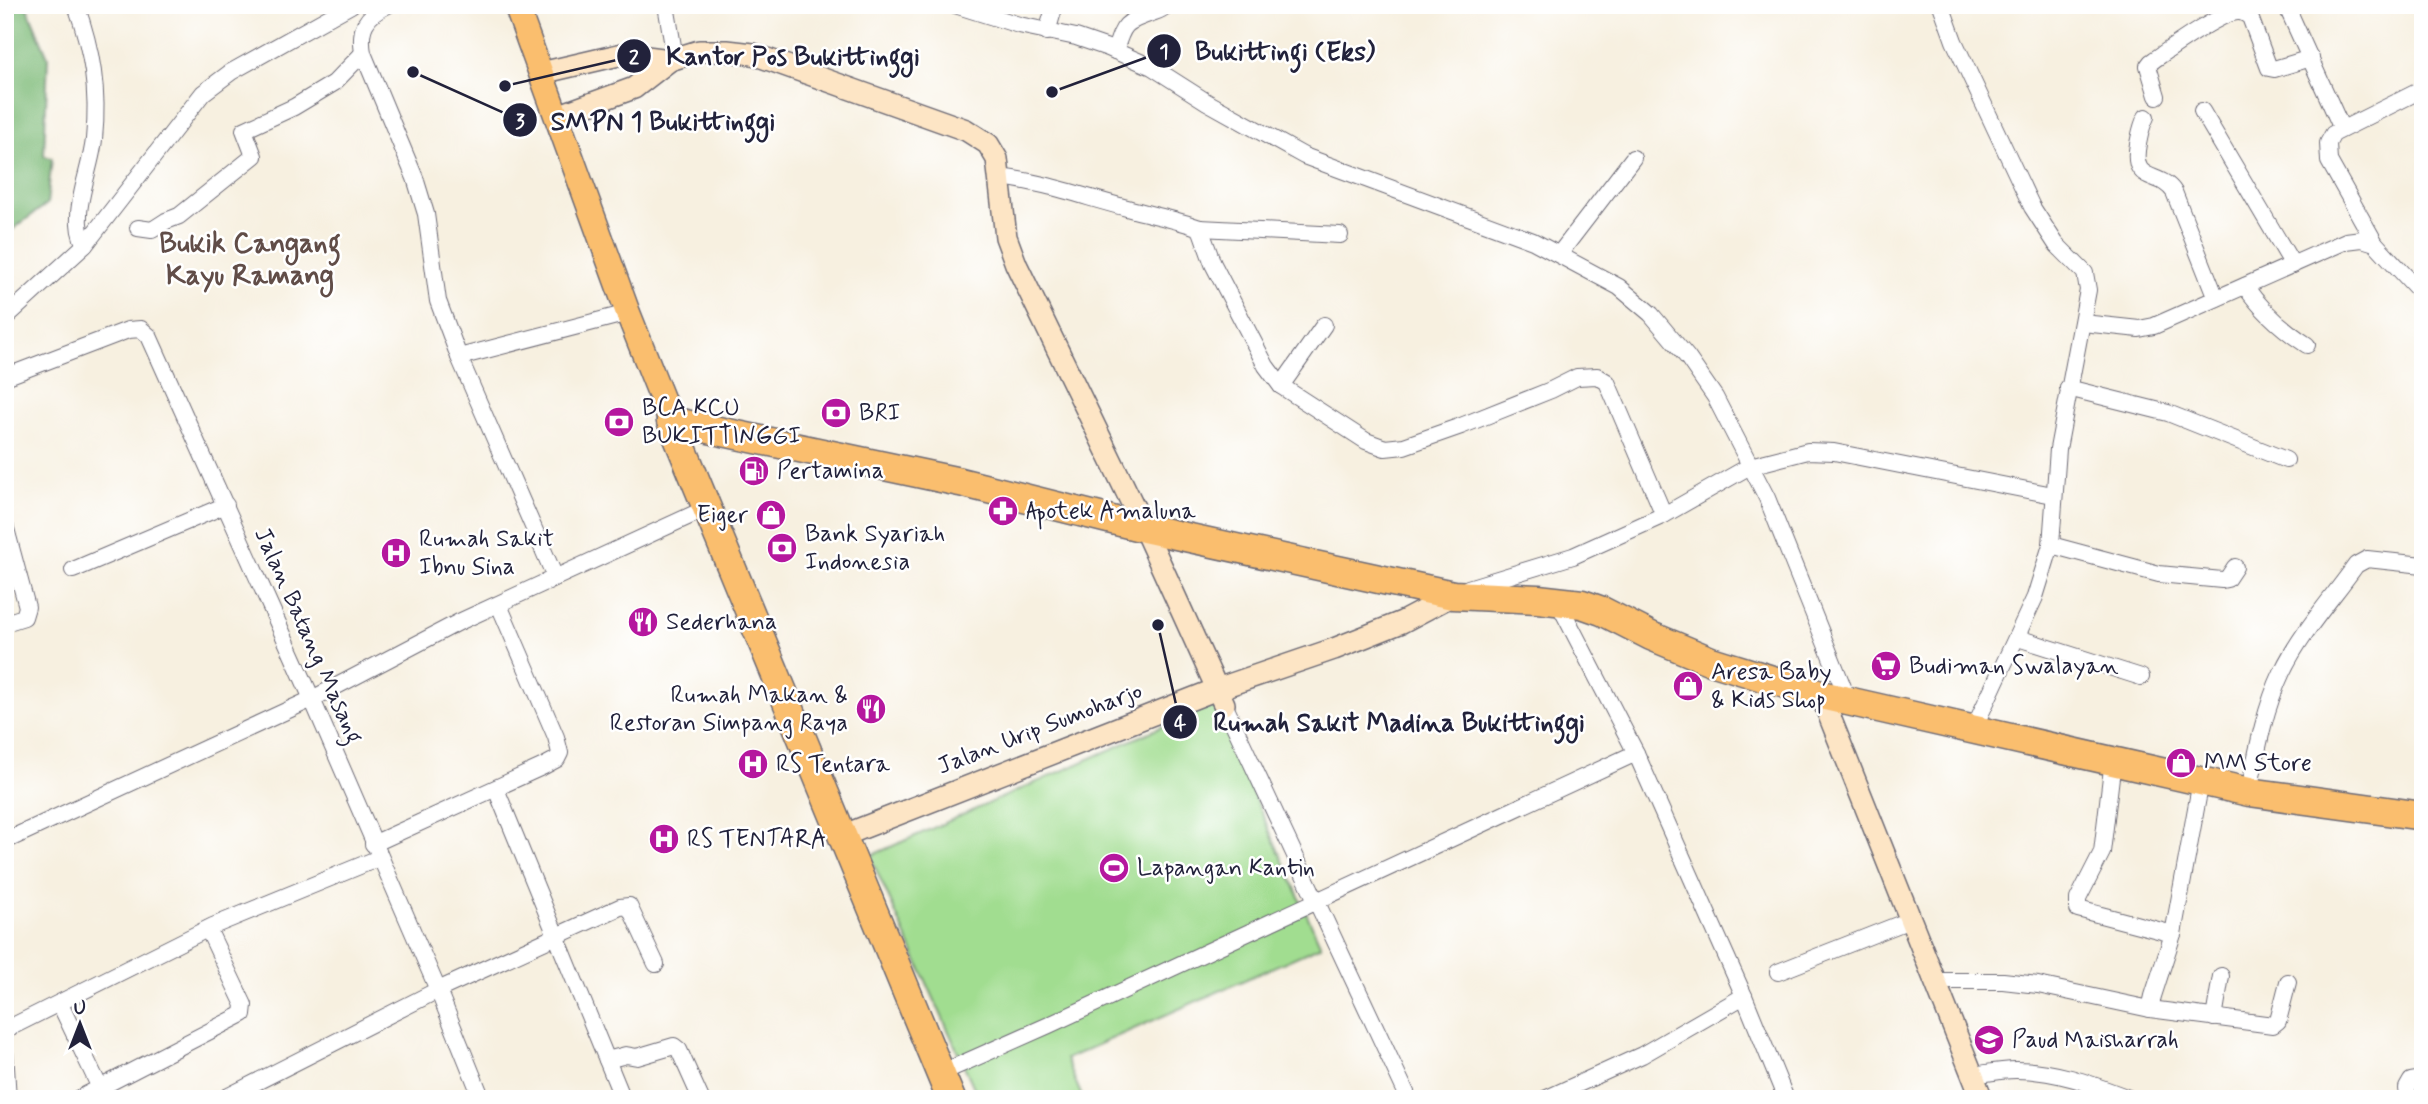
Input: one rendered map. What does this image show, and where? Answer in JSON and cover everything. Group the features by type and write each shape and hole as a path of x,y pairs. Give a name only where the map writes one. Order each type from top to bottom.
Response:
{"highway":[{"path":"671,421 960,482 1144,528 1453,595 1557,600 1582,604 1710,661 1821,695 2249,792 2423,816"},
{"path":"671,421 951,1099"}],"main road":[{"path":"516,5 628,313 671,421"}],"street":[{"path":"76,5 93,59 95,88 94,138 78,216 79,234 85,246"},
{"path":"5,318 85,246 203,93 231,72 351,5"},
{"path":"388,5 376,11 366,21 360,38 363,53 415,178 426,214 435,289 459,357 555,578"},
{"path":"666,5 673,59"},
{"path":"955,5 1019,25 1076,37 1115,51 1152,67 1207,102 1304,156 1533,241 1560,253 1619,287 1651,314 1716,397 1793,558 1849,702"},
{"path":"1047,32 1055,5"},
{"path":"1115,51 1124,26 1129,21 1163,10 1167,5"},
{"path":"1941,5 1954,41 2032,207 2056,244 2085,273 2088,290 2068,388 2053,495 2051,545 2035,597 2018,638 1975,728"},
{"path":"2286,5 2342,129"},
{"path":"2157,96 2148,65 2194,33 2231,13 2244,13 2250,17 2269,68 2274,69 2311,58"},
{"path":"557,116 634,88 673,59 699,51 727,51 753,54 967,130 988,145 998,159 1006,237 1016,264 1144,528 1409,1099"},
{"path":"138,228 152,230 179,216 254,156 244,130 294,107 334,83 363,53"},
{"path":"541,73 622,54 673,59"},
{"path":"2421,291 2375,243 2329,161 2328,143 2333,134 2423,89"},
{"path":"2202,111 2293,265"},
{"path":"2146,117 2136,154 2139,168 2148,177 2167,185 2174,192 2216,298"},
{"path":"1560,253 1633,158"},
{"path":"999,177 1049,185 1200,228 1340,235"},
{"path":"1200,228 1213,264 1266,366 1281,386 1366,440 1393,449 1461,426 1552,390 1577,377 1597,376 1607,382 1664,515"},
{"path":"2083,323 2139,329 2154,326 2346,241 2362,239 2375,243"},
{"path":"2245,286 2272,319 2307,345"},
{"path":"459,357 628,313"},
{"path":"1281,386 1324,325"},
{"name":"Jalan Batang Masang","path":"5,377 128,330 141,329 149,336 312,699 438,990 482,1099"},
{"path":"2068,388 2168,412 2286,460"},
{"path":"1453,595 1573,556 1664,515 1750,466 1808,451 1822,451 2053,495"},
{"path":"74,570 226,505"},
{"path":"5,841 312,699 459,622 708,508"},
{"path":"5,525 27,613 19,621 5,623"},
{"path":"2051,545 2159,574 2222,580 2230,576 2235,567"},
{"path":"2249,792 2260,736 2271,698 2283,670 2356,565 2367,559 2423,565"},
{"name":"Jalan Urip Sumoharjo","path":"842,836 1220,696 1402,622 1453,595"},
{"path":"1557,600 1636,753 1744,996 1786,1099"},
{"path":"5,1030 208,929 376,851 557,759 560,753 556,737 499,605"},
{"path":"2018,638 2141,677"},
{"path":"1821,695 1982,1099"},
{"path":"941,1073 1636,753"},
{"path":"2113,760 2102,852 2077,899 2078,909 2173,934"},
{"path":"2150,1009 2173,934 2200,782"},
{"path":"496,789 623,1099"},
{"path":"223,1099 438,990 620,906 629,906 656,964"},
{"path":"1778,972 1910,920"},
{"path":"78,1099 243,1014 244,1005 208,929"},
{"path":"2214,1018 2221,976"},
{"path":"1935,981 2003,981 2038,985 2150,1009 2273,1026 2278,1021 2288,982"},
{"path":"1545,1099 1642,1055 1744,996"},
{"path":"60,1004 100,1088"},
{"path":"607,1060 624,1055 637,1056 674,1046 679,1050 701,1099"},
{"path":"5,1051 7,1094"},
{"path":"1973,1075 2015,1070 2061,1075 2132,1099"},
{"path":"2407,1099 2407,1088 2411,1081 2423,1079"}],"green space":[{"path":"5,5 26,5 48,57 44,156 52,158 47,204 5,235"},
{"path":"1213,704 1321,946 1066,1059 1083,1099 979,1099 870,856"}],"place":[{"name":"SMPN 1 Bukittinggi","path":"413,72"},
{"name":"Kantor Pos Bukittinggi","path":"505,86"},
{"name":"Bukittingi (Eks)","path":"1052,92"},
{"name":"BRI","path":"836,413"},
{"name":"BCA KCU BUKITTINGGI","path":"619,422"},
{"name":"Pertamina","path":"754,471"},
{"name":"Apotek Amaluna","path":"1003,511"},
{"name":"Eiger","path":"771,515"},
{"name":"Bank Syariah Indonesia","path":"782,548"},
{"name":"Rumah Sakit Ibnu Sina","path":"396,553"},
{"name":"Sederhana","path":"643,622"},
{"name":"Rumah Sakit Madina Bukittinggi","path":"1158,625"},
{"name":"Budiman Swalayan","path":"1886,666"},
{"name":"Aresa Baby & Kids Shop","path":"1688,686"},
{"name":"Rumah Makan & Restoran Simpang Raya","path":"871,709"},
{"name":"MM Store","path":"2181,763"},
{"name":"RS Tentara","path":"753,764"},
{"name":"RS TENTARA","path":"664,839"},
{"name":"Lapangan Kantin","path":"1114,868"},
{"name":"Paud Maisharrah","path":"1989,1040"}],"district":[{"name":"Bukik Cangang Kayu Ramang","path":"250,260"}]}
